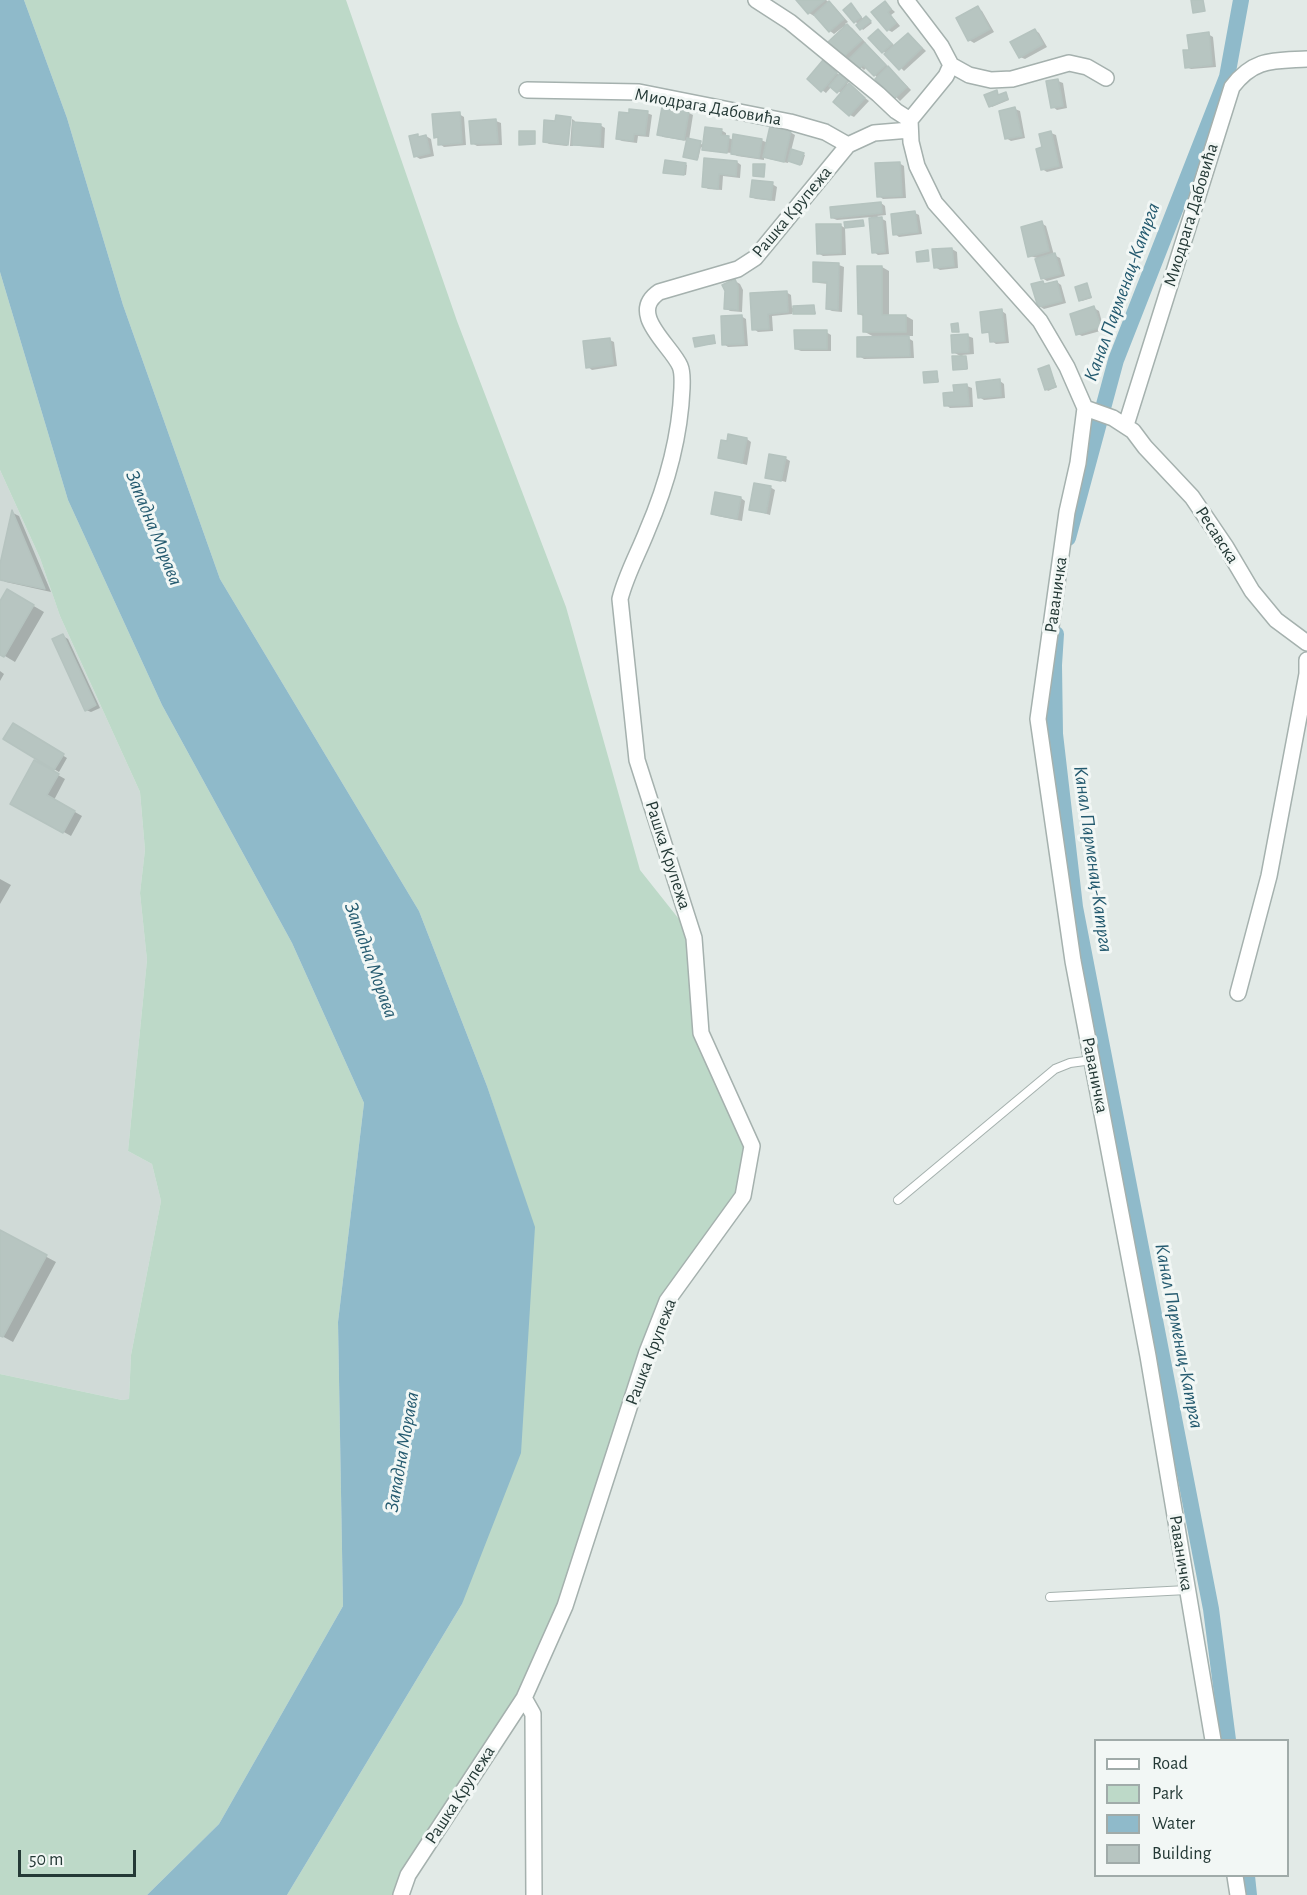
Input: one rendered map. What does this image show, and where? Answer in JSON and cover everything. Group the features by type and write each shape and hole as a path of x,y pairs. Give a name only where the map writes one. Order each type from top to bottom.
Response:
{"street":[{"path":"756,0 790,22 878,94 910,125"},
{"path":"906,0 941,46 951,65 969,75 991,80 1012,79 1069,63 1087,67 1106,78"},
{"name":"Миодрага Дабовића","path":"1120,422 1232,87 1241,75 1253,66 1268,62 1307,59"},
{"path":"951,65 946,76 910,125 917,166 935,203 1040,321 1090,410 1120,422"},
{"name":"Миодрага Дабовића","path":"527,90 639,92 790,122 825,132 848,145"},
{"name":"Рашка Крупежа","path":"401,1895 408,1875 524,1698 565,1606 647,1352 667,1301 742,1196 752,1146 700,1033 694,938 637,760 620,599 625,579 648,531 670,464 681,410 682,372 677,360 655,332 648,306 652,297 659,292 738,269 755,258 848,145 874,133 910,125"},
{"name":"Раваничка","path":"1090,410 1067,512 1038,719 1073,961 1148,1356 1213,1739"},
{"name":"Ресавска","path":"1120,422 1192,497 1252,591 1270,613 1307,644"},
{"path":"1238,993 1271,866 1307,674 1307,660"},
{"path":"524,1698 533,1714 534,1895"},
{"path":"1235,1877 1238,1895"}],"lane":[{"path":"898,1200 1055,1069 1070,1063 1092,1060"},
{"path":"1050,1597 1187,1590"}],"shaded area":[{"path":"0,470 40,558 60,616 140,792 145,850 140,893 147,960 128,1151 152,1164 161,1201 131,1355 129,1399 122,1400 0,1374"}],"green space":[{"path":"24,0 346,0 457,321 566,607 640,870 694,938 701,1033 752,1146 742,1196 667,1301 565,1606 524,1698 401,1895 287,1895 462,1604 534,1227 487,1086 419,911 220,579 123,305 67,118"},
{"path":"0,272 68,500 162,705 292,943 364,1103 338,1322 343,1606 219,1824 147,1895 0,1895 0,1374 122,1400 129,1399 131,1355 161,1201 152,1164 128,1151 147,960 140,893 145,850 140,792 60,616 40,558 0,470"}],"water":[{"name":"Западна Морава","path":"0,0 24,0 67,118 123,305 220,579 419,911 487,1086 535,1227 521,1453 462,1604 287,1895 147,1895 219,1824 343,1606 338,1322 364,1103 292,943 162,705 68,500 0,272"}],"building":[{"path":"796,0 825,0 808,14"},
{"path":"1191,0 1203,0 1205,11 1193,13"},
{"path":"829,1 844,19 829,32 814,15"},
{"path":"885,1 891,9 888,12 896,23 887,31 871,12"},
{"path":"851,3 861,17 854,23 843,10"},
{"path":"978,6 990,29 968,41 956,18"},
{"path":"866,16 871,21 860,30 856,25"},
{"path":"847,24 862,40 841,59 827,43"},
{"path":"878,29 892,44 882,53 868,38"},
{"path":"1035,29 1043,44 1019,58 1010,42"},
{"path":"1209,32 1212,65 1185,68 1183,50 1189,50 1187,35"},
{"path":"908,33 922,48 899,70 884,54"},
{"path":"865,43 886,65 874,76 863,65 859,69 849,59"},
{"path":"823,60 837,73 821,92 807,79"},
{"path":"888,66 907,87 894,99 875,79"},
{"path":"843,70 851,77 837,93 829,86"},
{"path":"1058,79 1063,106 1051,108 1046,81"},
{"path":"849,83 865,98 849,116 833,102"},
{"path":"997,90 998,95 1006,92 1008,99 989,107 984,95"},
{"path":"662,107 689,111 684,140 657,135"},
{"path":"1015,107 1022,136 1005,139 999,111"},
{"path":"629,109 648,111 645,135 634,134 633,141 616,139 619,112 629,113"},
{"path":"460,112 462,143 438,145 438,137 434,138 432,114"},
{"path":"556,115 571,117 568,145 543,142 544,120 555,121"},
{"path":"496,119 498,143 471,144 469,121"},
{"path":"573,122 601,124 600,146 572,145"},
{"path":"770,126 791,131 784,162 763,157"},
{"path":"705,127 722,129 721,135 729,136 727,153 702,150"},
{"path":"519,131 535,131 535,144 519,145"},
{"path":"1051,131 1059,166 1041,170 1036,149 1042,147 1039,134"},
{"path":"418,134 418,137 426,135 430,153 414,157 409,136"},
{"path":"733,134 762,139 759,158 731,154"},
{"path":"687,138 701,141 697,160 683,157"},
{"path":"791,149 804,153 800,165 788,161"},
{"path":"704,158 737,161 736,176 719,174 718,189 702,187"},
{"path":"665,160 686,163 684,175 663,173"},
{"path":"900,162 902,196 877,197 875,163"},
{"path":"753,164 765,164 764,177 753,176"},
{"path":"752,180 773,182 771,200 750,197"},
{"path":"881,202 882,213 831,218 830,207"},
{"path":"915,211 918,232 893,235 891,214"},
{"path":"882,217 885,252 872,253 869,218"},
{"path":"863,220 864,226 845,228 844,222"},
{"path":"1042,221 1049,251 1028,257 1021,227"},
{"path":"816,224 841,224 841,253 817,254"},
{"path":"952,248 954,266 934,268 932,249"},
{"path":"928,250 929,261 917,262 916,252"},
{"path":"1055,253 1061,274 1041,279 1035,259"},
{"path":"813,262 839,263 838,310 826,309 827,282 813,282"},
{"path":"857,266 882,266 882,315 906,315 906,332 863,332 863,314 858,314"},
{"path":"735,279 738,287 738,310 724,309 725,291 722,285"},
{"path":"1043,281 1044,284 1057,281 1062,301 1038,307 1031,284"},
{"path":"1087,283 1091,297 1079,301 1075,287"},
{"path":"787,291 788,312 768,314 769,329 752,330 750,293"},
{"path":"814,305 815,314 793,314 793,306"},
{"path":"1094,306 1101,327 1076,335 1070,314"},
{"path":"1002,309 1005,341 990,342 989,332 982,333 980,312"},
{"path":"742,315 744,344 722,345 721,316"},
{"path":"958,323 959,332 952,332 951,324"},
{"path":"794,330 827,330 827,349 795,349"},
{"path":"968,334 969,352 952,353 951,335"},
{"path":"714,335 715,343 695,347 693,338"},
{"path":"909,336 910,356 857,357 857,337"},
{"path":"610,338 613,364 586,368 583,341"},
{"path":"952,356 966,356 967,369 953,370"},
{"path":"1049,365 1056,387 1045,390 1038,369"},
{"path":"937,371 938,382 924,383 923,372"},
{"path":"1000,379 1001,396 978,398 976,382"},
{"path":"967,384 969,405 944,406 943,393 954,392 953,385"},
{"path":"728,434 747,438 742,463 718,458 721,440 727,441"},
{"path":"769,454 786,457 781,481 765,478"},
{"path":"754,483 771,486 766,513 749,510"},
{"path":"715,492 741,497 737,519 711,514"},
{"path":"12,510 45,589 0,580 0,564"},
{"path":"7,589 34,605 4,657 0,655 0,601"},
{"path":"63,634 96,705 85,711 52,639"},
{"path":"13,723 64,754 54,770 3,739"},
{"path":"34,760 59,774 47,795 75,811 63,833 10,804"},
{"path":"0,1230 47,1255 3,1337 0,1336"}],"waterway":[{"name":"Канал Парменац-Катрга","path":"1068,538 1116,360 1227,77 1241,0"},
{"name":"Канал Парменац-Катрга","path":"1056,634 1055,734 1075,907 1211,1609 1228,1739"},
{"name":"Канал Парменац-Катрга","path":"1247,1877 1249,1895"}]}
